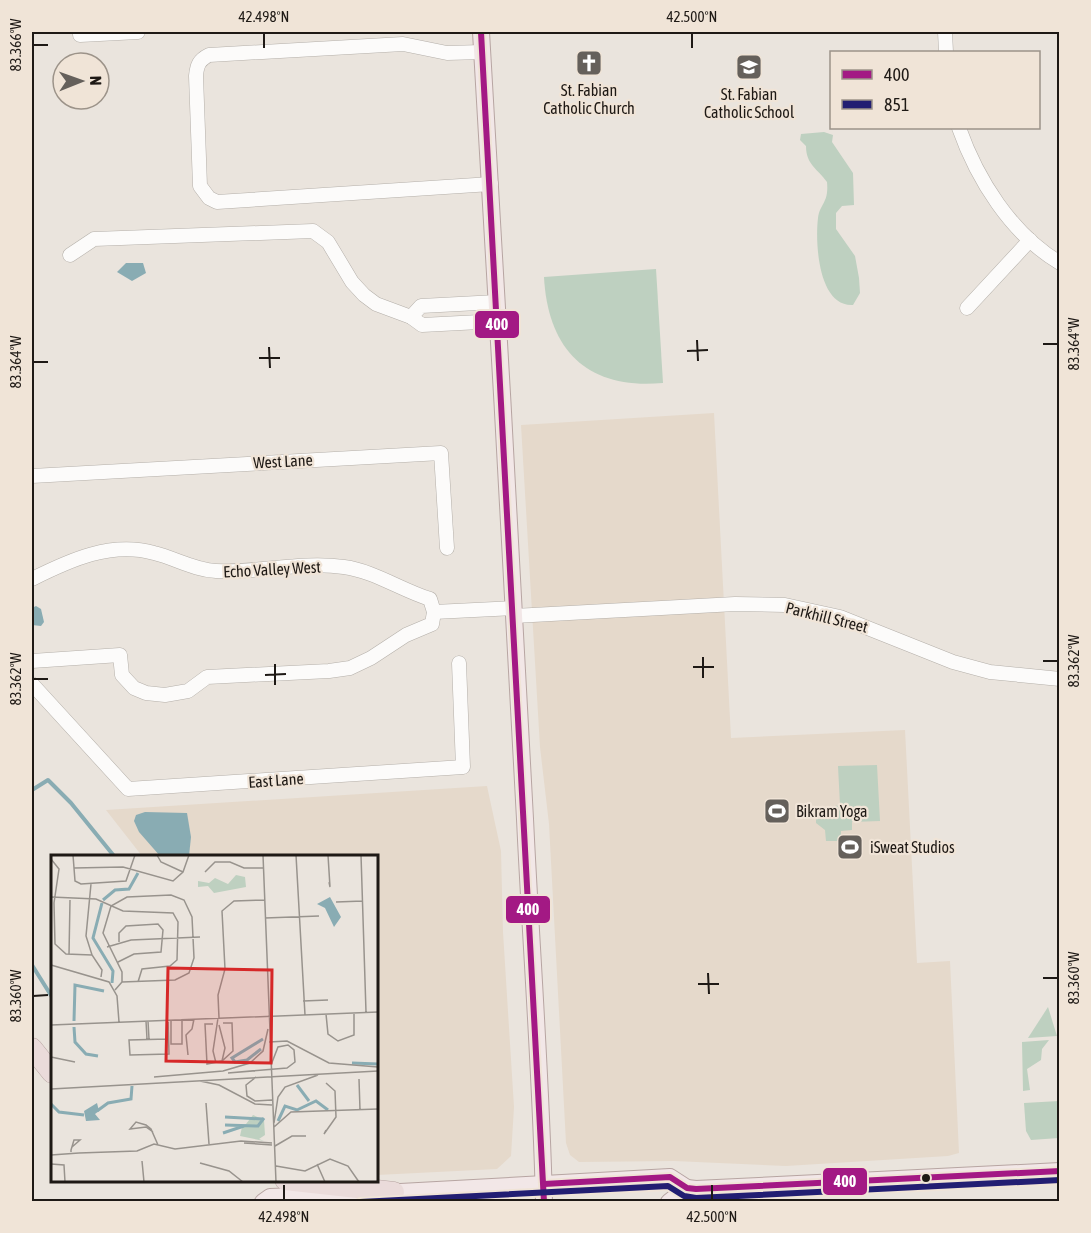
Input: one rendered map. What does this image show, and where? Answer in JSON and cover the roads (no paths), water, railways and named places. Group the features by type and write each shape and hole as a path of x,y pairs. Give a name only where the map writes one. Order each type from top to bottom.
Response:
{"highway":[{"path":"32,1048 51,1072"},
{"path":"303,1182 394,1192"}],"main road":[{"path":"481,32 499,321 501,410 514,612 544,1202"},
{"path":"669,1202 687,1188 1059,1171"},
{"path":"263,1202 270,1197 670,1177 687,1188"}],"street":[{"path":"80,33 138,32"},
{"path":"945,32 946,51"},
{"path":"482,52 447,53 403,44 209,56 202,59 197,64 196,76 200,186 209,198 217,202 491,184"},
{"path":"959,129 984,184 1030,240 1044,254 1059,263"},
{"path":"70,255 94,239 313,231 328,242 352,282 363,295 376,304 411,317 422,325 499,321"},
{"path":"968,308 1030,240"},
{"path":"411,317 421,306 497,302"},
{"name":"West Lane","path":"32,476 441,453 447,548"},
{"name":"Echo Valley West","path":"32,579 83,556 129,549 155,553 214,571 324,565 367,572 405,591 430,599 434,612"},
{"name":"Parkhill Street","path":"434,612 514,612 735,604 785,605 840,617 953,662 990,672 1059,680"},
{"path":"32,661 120,655 122,675 134,688 146,693 165,695 188,691 207,677 350,668 371,658 406,635 432,624 434,612"},
{"name":"East Lane","path":"32,684 128,789 463,767 459,663"}],"water":[{"path":"126,263 143,263 146,273 132,281 117,272"},
{"path":"36,606 41,609 44,622 41,626 32,625 32,608"},
{"path":"145,812 187,813 191,837 189,855 159,855 139,832 134,821 136,815"}],"waterway":[{"path":"32,790 48,780 71,803 113,855"},
{"path":"32,965 51,995"}],"place":[{"name":"St. Fabian Catholic Church","path":"589,63"},
{"name":"St. Fabian Catholic School","path":"749,67"},
{"name":"Bikram Yoga","path":"777,811"},
{"name":"iSweat Studios","path":"850,847"}]}
